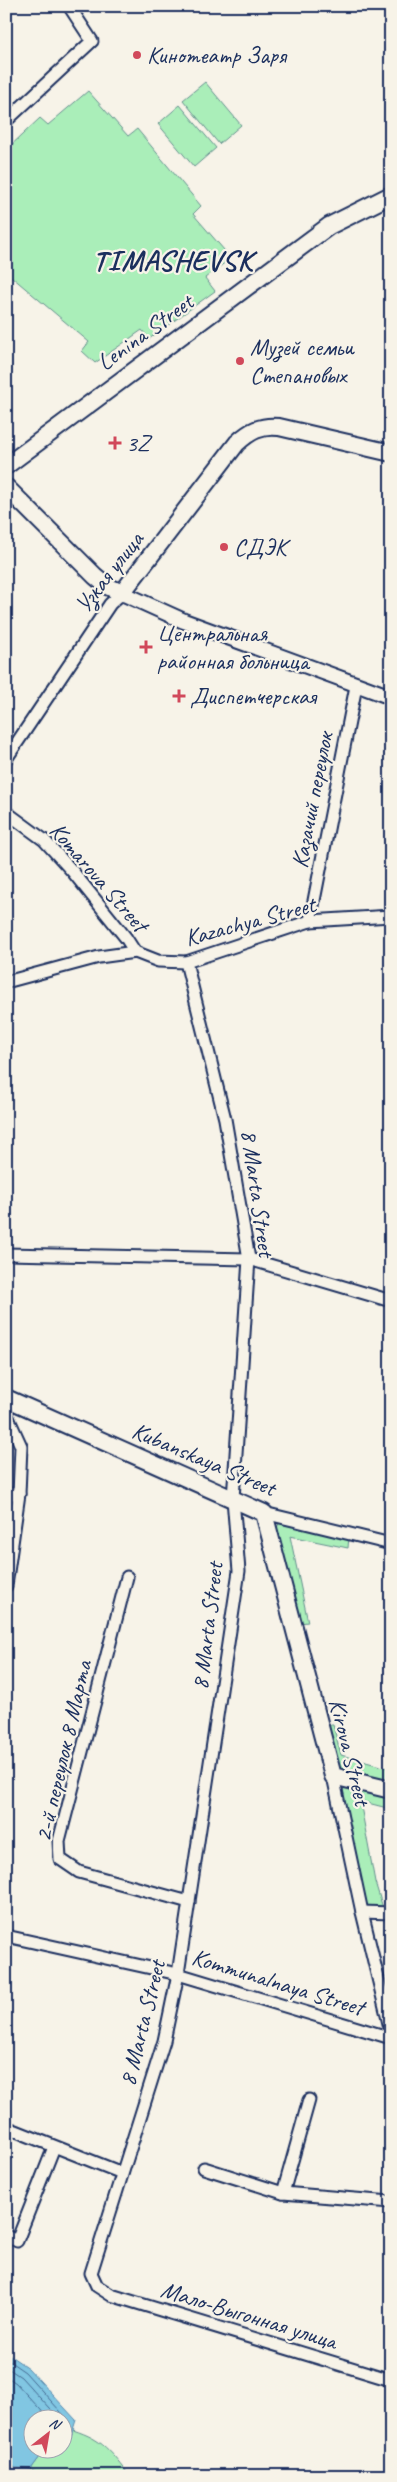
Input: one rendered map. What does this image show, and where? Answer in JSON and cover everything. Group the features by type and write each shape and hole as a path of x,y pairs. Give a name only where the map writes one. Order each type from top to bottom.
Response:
{"main road":[{"name":"Lenina Street","path":"6,466 329,226 391,195"},
{"name":"Узкая улица","path":"122,593 237,443 248,434 262,427 279,427 391,453"},
{"path":"6,487 95,576 107,586 122,593"},
{"name":"Kubanskaya Street","path":"6,1398 264,1513"},
{"name":"Kirova Street","path":"264,1513 333,1776"},
{"path":"333,1776 391,1790"}],"street":[{"path":"6,121 92,41 69,6"},
{"path":"122,593 184,621 356,686 391,697"},
{"name":"Узкая улица","path":"6,759 110,604 122,593"},
{"name":"Казачий переулок","path":"310,922 356,686"},
{"name":"Komarova Street","path":"6,812 44,840 73,872 135,952"},
{"name":"Kazachya Street","path":"135,952 158,961 186,962 310,922 391,916"},
{"path":"6,982 99,958 135,952"},
{"name":"8 Marta Street","path":"97,2286 91,2273 164,2041 178,1974 239,1572 234,1500 249,1259 225,1119 186,962"},
{"path":"6,1254 249,1259 391,1301"},
{"path":"6,1413 20,1446 19,1494 6,1586"},
{"path":"6,1494 19,1494"},
{"name":"Kubanskaya Street","path":"264,1513 391,1544"},
{"name":"2-й переулок 8 Марта","path":"127,1577 59,1841 60,1859 79,1872 190,1902"},
{"name":"Kirova Street","path":"333,1776 362,1912 391,2032"},
{"path":"362,1912 391,1912"},
{"name":"Kommunalnaya Street","path":"6,1936 178,1974 391,2038"},
{"path":"283,2193 309,2100"},
{"path":"6,2127 54,2148 122,2173"},
{"path":"6,2236 17,2241 54,2148"},
{"path":"204,2168 283,2193 391,2202"},
{"name":"Мало-Выгонная улица","path":"97,2286 111,2295 391,2380"}],"green space":[{"path":"205,82 241,125 219,144 183,100"},
{"path":"88,91 128,136 137,129 201,206 193,214 231,258 205,278 215,291 149,339 142,330 95,363 82,351 89,342 6,272 6,150 40,118 48,125"},
{"path":"180,105 216,148 194,167 158,124"},
{"path":"280,1521 349,1536 348,1548 290,1536 308,1622 299,1623 276,1530"},
{"path":"329,1725 333,1725 341,1755 391,1769 391,1784 340,1768 337,1764"},
{"path":"346,1786 391,1794 391,1809 360,1801 375,1882 383,1908 364,1908 341,1793"},
{"path":"73,2430 84,2434 106,2447 130,2476 39,2476 31,2469 38,2460 72,2460"}],"water":[{"path":"6,2353 28,2368 67,2410 22,2410 22,2460 38,2460 31,2469 16,2468 6,2463"},
{"path":"72,2416 76,2420 72,2433"}],"place":[{"name":"Кинотеатр Заря","path":"137,55"},
{"name":"Музей семьи Степановых","path":"240,361"},
{"name":"3Z","path":"115,443"},
{"name":"СДЭК","path":"224,547"},
{"name":"Центральная районная больница","path":"146,647"},
{"name":"Диспетчерская","path":"179,696"}],"district":[{"name":"TIMASHEVSK","path":"173,260"}]}
